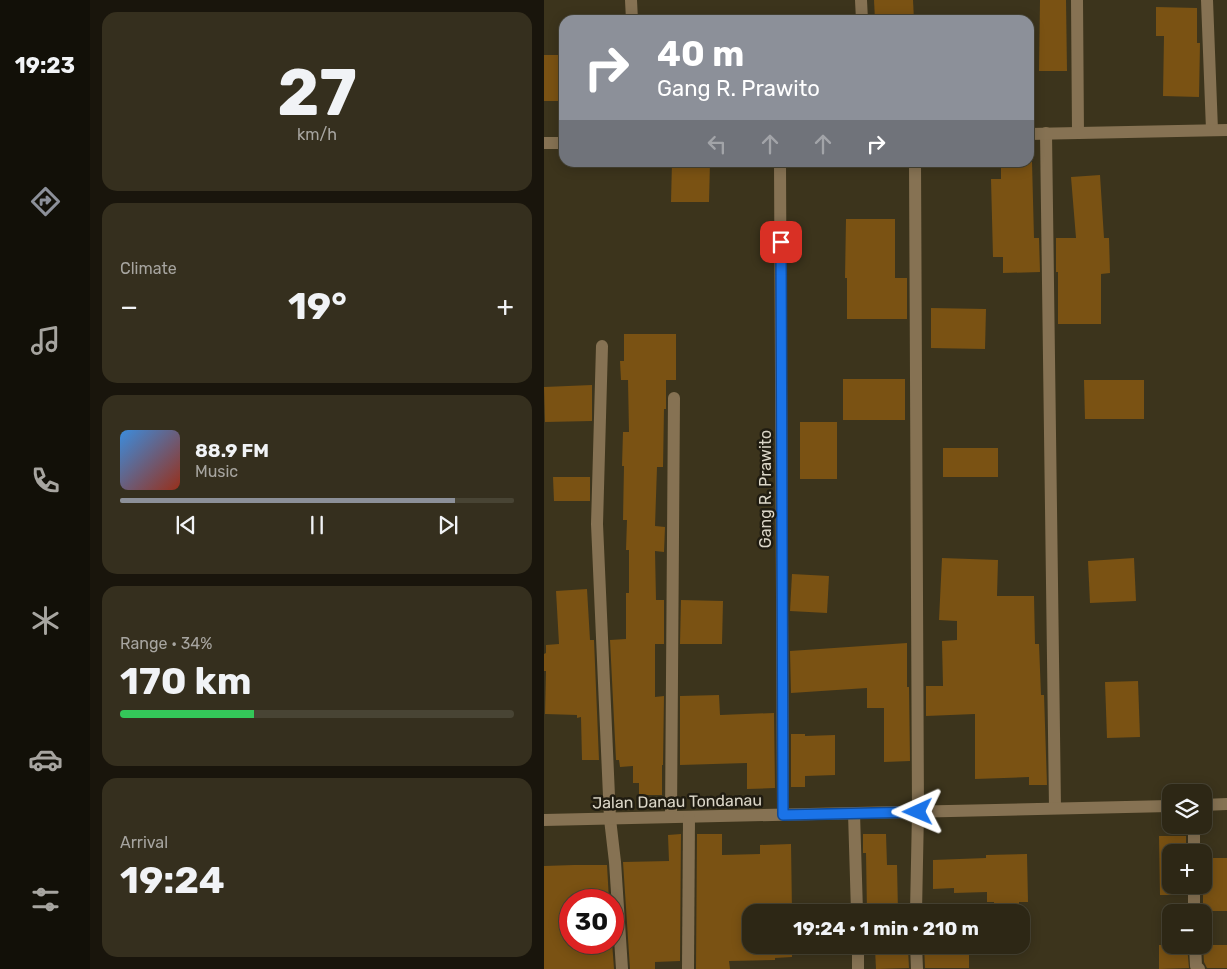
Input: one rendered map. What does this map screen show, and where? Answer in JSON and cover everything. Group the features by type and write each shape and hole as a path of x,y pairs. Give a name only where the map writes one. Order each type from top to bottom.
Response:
{"street":[{"path":"631,0 632,15"},
{"path":"861,0 862,15"},
{"path":"1077,0 1078,133"},
{"path":"1207,0 1212,130"},
{"path":"1034,134 1227,130"},
{"path":"1046,134 1055,808"},
{"path":"544,143 559,143"},
{"name":"Gang R. Prawito","path":"780,167 783,815"},
{"path":"915,167 918,812 916,904"},
{"path":"602,346 597,524 610,818 622,969"},
{"path":"671,818 674,398"},
{"path":"1212,805 1227,804"},
{"name":"Jalan Danau Tondanau","path":"544,820 1162,806"},
{"path":"854,813 857,904"},
{"path":"688,969 689,817"},
{"path":"858,954 858,969"},
{"path":"916,954 917,969"},
{"path":"1195,954 1196,966 1199,969"}],"building":[{"path":"874,0 913,0 914,15 875,15"},
{"path":"1040,0 1066,0 1067,71 1039,71"},
{"path":"1156,7 1197,8 1197,43 1200,43 1199,97 1163,96 1164,36 1156,36"},
{"path":"544,55 559,55 559,101 544,101"},
{"path":"672,167 710,167 709,202 671,202"},
{"path":"1001,167 1032,167 1034,238 1039,238 1040,272 1003,273 1003,257 993,257 991,179 1001,179"},
{"path":"1100,175 1104,238 1109,238 1110,273 1101,274 1101,324 1058,324 1056,238 1076,238 1071,177"},
{"path":"846,219 895,219 895,278 907,278 907,319 847,319 847,278 845,278"},
{"path":"931,308 986,309 985,349 931,348"},
{"path":"624,334 676,334 676,380 666,380 663,467 657,467 655,526 665,527 664,552 655,551 656,600 664,600 664,644 655,644 655,697 664,696 662,795 639,795 639,783 633,783 633,766 620,767 619,760 616,760 610,640 626,639 626,593 629,593 629,550 626,550 627,520 623,520 623,432 629,432 628,380 621,380 620,361 624,361"},
{"path":"843,379 905,379 905,420 843,420"},
{"path":"1084,380 1144,380 1144,419 1085,419"},
{"path":"592,385 592,421 545,422 544,387"},
{"path":"800,422 837,422 837,479 800,479"},
{"path":"943,448 998,448 998,477 943,477"},
{"path":"553,477 590,477 590,501 554,501"},
{"path":"942,558 998,560 997,596 1034,596 1035,644 1039,644 1041,695 1044,695 1047,785 1029,785 1029,777 975,779 975,714 926,716 926,686 943,686 942,641 957,640 957,621 939,620"},
{"path":"1134,558 1136,601 1090,603 1088,561"},
{"path":"792,574 829,576 827,613 790,611"},
{"path":"587,589 590,640 594,640 599,760 582,760 581,717 577,718 577,715 545,714 546,671 544,671 544,654 546,653 546,645 559,644 556,591"},
{"path":"681,600 723,601 722,644 680,644"},
{"path":"907,643 910,761 884,762 884,708 867,708 867,688 791,693 790,651"},
{"path":"1138,681 1140,737 1107,738 1105,682"},
{"path":"719,695 720,715 774,713 775,788 747,789 747,763 680,765 680,696"},
{"path":"791,734 805,734 805,736 835,735 835,775 805,776 805,787 791,787"},
{"path":"681,834 680,961 655,962 655,969 630,969 623,862 669,861 668,835"},
{"path":"697,834 722,834 722,855 760,854 760,845 791,844 792,904 742,904 742,954 792,954 792,957 775,958 775,960 729,961 730,969 696,969"},
{"path":"863,834 886,834 887,865 897,865 898,904 867,904 866,853 863,853"},
{"path":"1159,836 1186,836 1186,844 1162,844 1162,894 1186,895 1160,895"},
{"path":"1027,854 1028,902 994,904 994,902 987,902 987,892 954,893 954,888 933,889 933,860 986,858 986,855"},
{"path":"1212,858 1228,858 1228,911 1212,911 1212,904 1203,904 1203,894 1212,894"},
{"path":"607,865 608,889 559,889 559,954 613,954 614,969 544,969 544,866"},
{"path":"1159,945 1162,945 1162,954 1188,954 1189,968 1159,969"},
{"path":"1212,945 1228,945 1228,968 1207,968 1204,954 1212,954"},
{"path":"875,954 908,954 909,968 876,969"},
{"path":"924,954 969,954 969,968 925,968"}],"route":[{"path":"781,242 783,815 918,812"}]}
